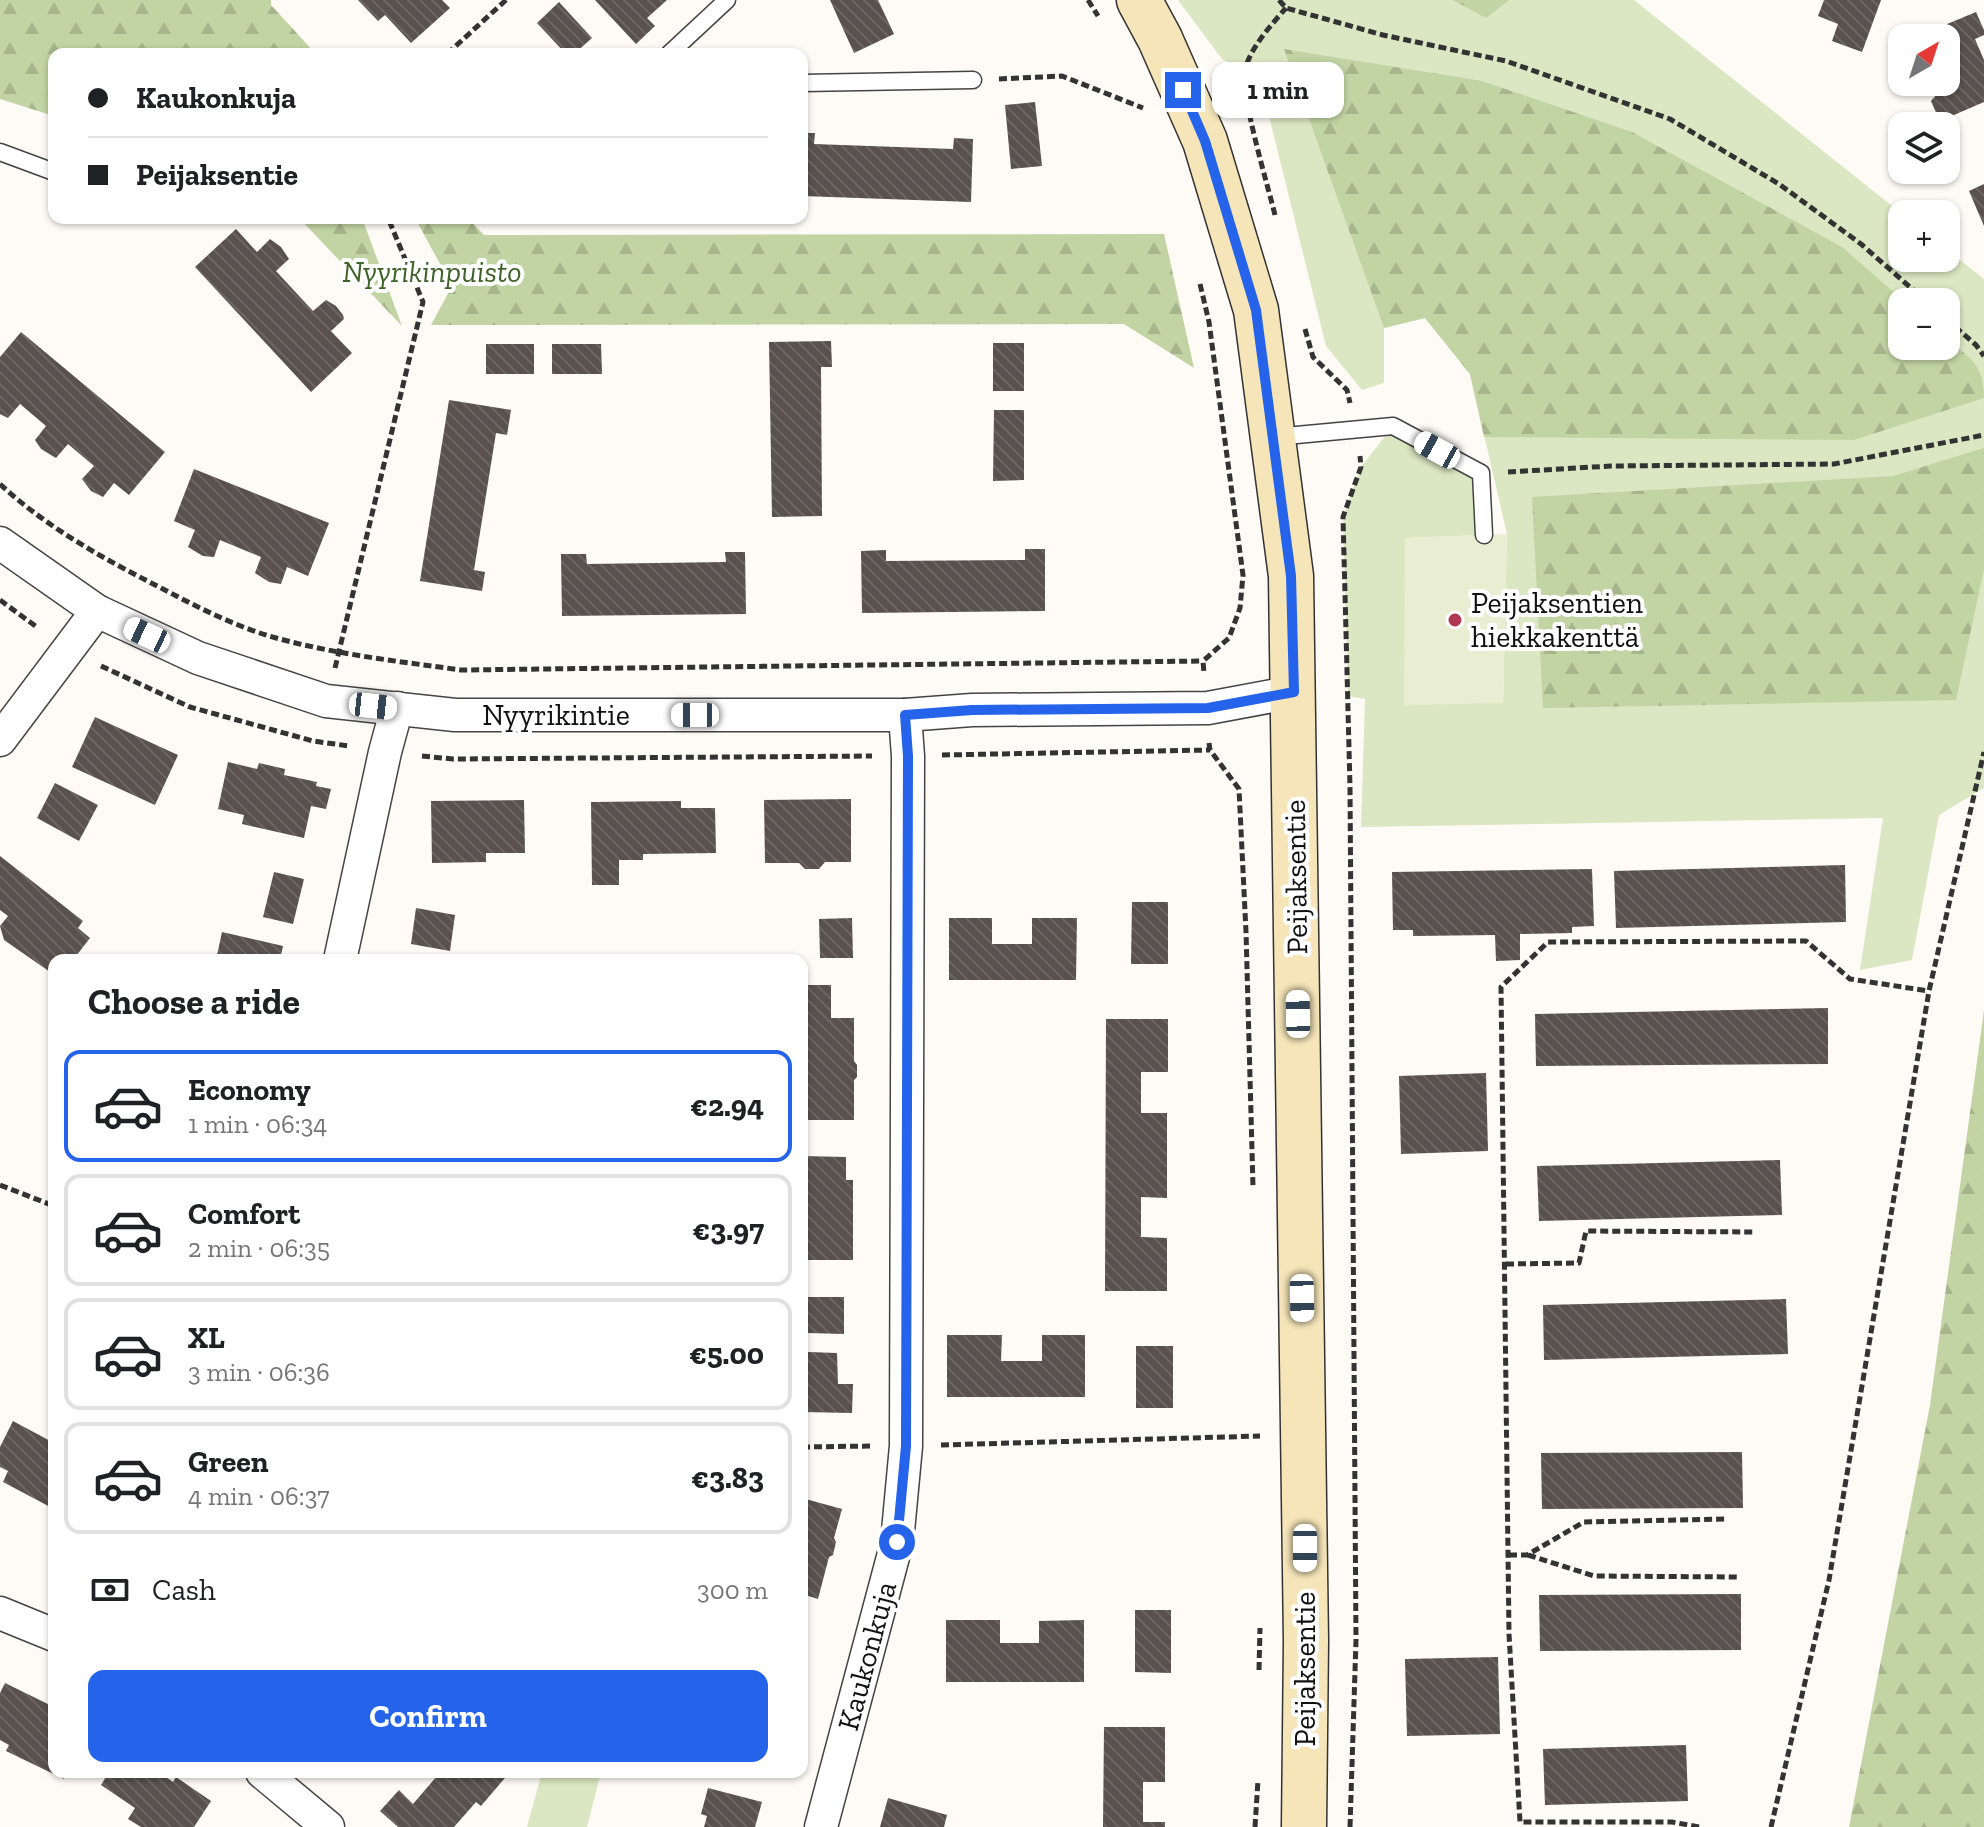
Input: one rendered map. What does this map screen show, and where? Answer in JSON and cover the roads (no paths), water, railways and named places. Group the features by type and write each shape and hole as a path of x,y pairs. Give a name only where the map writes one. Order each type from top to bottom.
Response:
{"street":[{"name":"Peijaksentie","path":"1139,0 1160,39 1205,141 1256,310 1291,576 1306,1641 1304,1827"},
{"name":"Nyyrikintie","path":"0,543 97,611 198,658 326,701 455,715 905,715 972,710 1208,708 1294,692"},
{"path":"0,740 97,611"},
{"path":"341,954 397,708"},
{"name":"Kaukonkuja","path":"821,1827 897,1542 906,1446 908,756 905,715"},
{"path":"0,1613 48,1633"},
{"path":"269,1778 328,1827"}],"lane":[{"path":"675,48 727,0"},
{"path":"808,83 973,80"},
{"path":"0,152 48,170"},
{"path":"1273,437 1393,426 1481,473 1484,535"}],"place":[{"name":"Peijaksentien hiekkakenttä","path":"1455,620"}],"park label":[{"name":"Nyyrikinpuisto","path":"432,272"}]}
